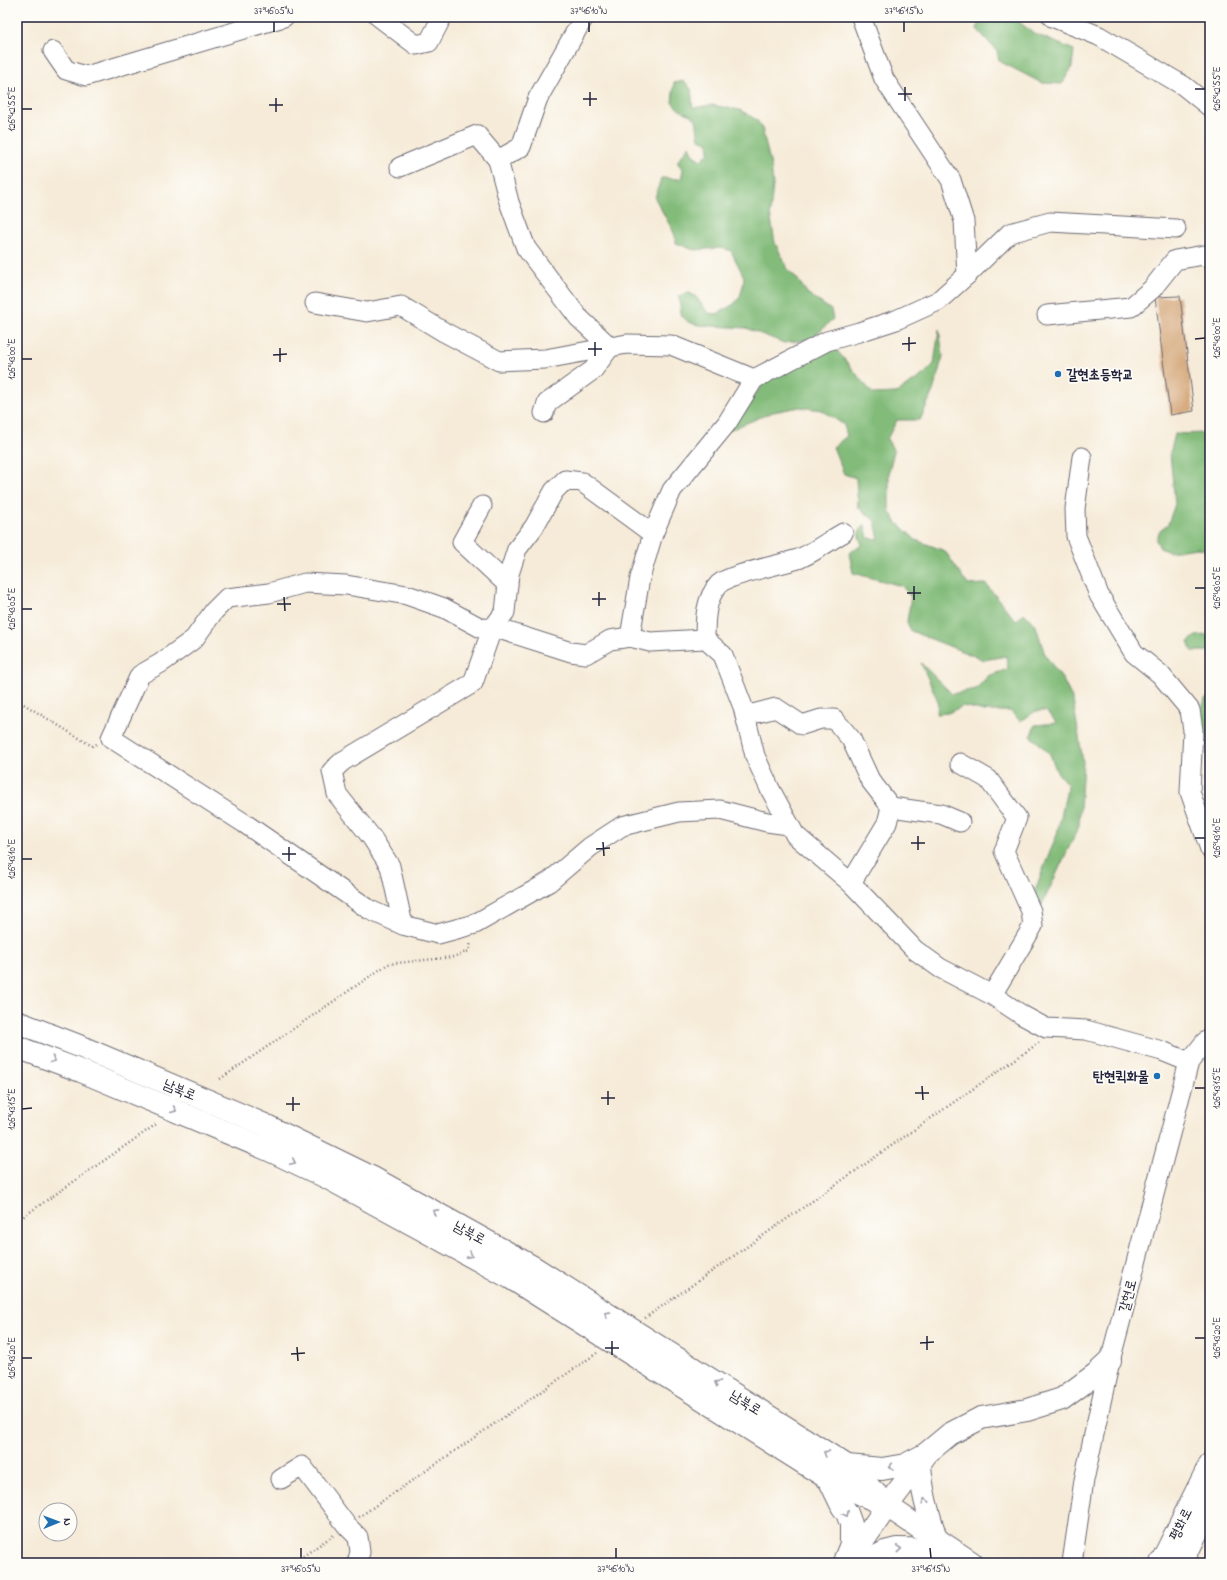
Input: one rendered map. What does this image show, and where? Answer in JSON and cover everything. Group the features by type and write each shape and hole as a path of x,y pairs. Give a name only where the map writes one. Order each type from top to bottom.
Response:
{"main road":[{"name":"남북로","path":"17,1022 79,1046 265,1125 373,1178 533,1267 847,1466 887,1506"},
{"name":"남북로","path":"17,1047 88,1074 269,1150 335,1182 511,1278 829,1479 887,1506 972,1563"},
{"path":"848,1563 887,1506 924,1458 950,1434 981,1418 1027,1410 1062,1399 1096,1374 1110,1361"},
{"path":"847,1466 882,1469 905,1465 924,1458"},
{"path":"863,1563 885,1552 897,1549 944,1544 925,1502 920,1481 924,1458"},
{"name":"평화로","path":"1161,1563 1210,1464"},
{"path":"829,1479 847,1513 851,1524 851,1544 844,1563"},
{"name":"평화로","path":"1182,1563 1210,1505"}],"street":[{"path":"53,51 66,70 86,76 284,17"},
{"path":"379,17 416,45 430,42 442,17"},
{"path":"498,160 521,147 538,98 584,17"},
{"path":"861,17 884,79 951,180 964,221 967,275"},
{"path":"1052,17 1099,36 1184,86 1210,107"},
{"path":"400,166 477,135 498,160 509,202 526,248 578,317 610,347"},
{"path":"630,637 640,578 653,534 672,490 727,422 754,379 827,341 896,320 938,301 1010,233 1050,222 1176,229"},
{"path":"1047,315 1131,307 1152,289 1175,260 1204,255 1210,258"},
{"path":"315,302 367,312 401,306 444,332 499,361 545,359 627,344 671,345 754,379"},
{"path":"544,413 547,403 593,370 610,347"},
{"path":"1082,457 1075,509 1076,536 1099,595 1134,652 1160,674 1190,710 1193,730 1190,792 1210,845"},
{"path":"403,925 390,866 372,838 338,794 332,771 343,761 473,683 492,629 505,612 509,574 517,548 534,527 554,491 564,480 582,482 653,534"},
{"path":"482,506 462,542 508,585"},
{"path":"705,639 704,621 708,603 720,583 735,576 800,558 843,533"},
{"path":"789,825 767,822 720,810 679,812 622,826 590,847 549,882 476,924 438,934 403,925 370,910 244,823 111,738 140,675 161,663 194,639 214,611 227,598 269,594 305,583 346,585 407,595 444,608 481,628 499,629 571,652 586,654 610,640 630,637 650,642 705,639 723,655 745,716 755,756 770,789 795,835 851,883 915,950 940,968 992,995 1022,1015 1046,1028 1086,1030 1162,1051 1189,1062"},
{"path":"745,716 776,708 802,725 821,719 834,718 851,739 870,780 891,807 910,808 941,814 960,822"},
{"path":"960,764 988,779 1018,818 1004,851 1031,911 1032,926 992,995"},
{"path":"851,883 887,823 891,807"},
{"name":"갈현로","path":"1072,1563 1084,1480 1110,1361 1189,1062 1205,1042 1210,1040"},
{"path":"281,1479 302,1466 347,1526 358,1537 360,1552 357,1563"}],"path":[{"path":"17,700 92,746 111,738"},
{"path":"220,1079 388,964 453,957 469,951 476,924"},
{"path":"645,1318 1059,1029"},
{"path":"17,1221 162,1120"},
{"path":"293,1563 592,1357"}],"green space":[{"path":"1005,17 1018,21 1033,33 1074,50 1072,67 1062,84 1042,83 999,61 997,51 977,29 980,18"},
{"path":"684,81 691,89 693,108 711,105 740,110 757,120 762,128 771,166 773,185 770,213 775,243 789,271 796,277 807,293 831,310 833,319 812,339 784,343 746,328 698,325 688,322 681,315 679,296 688,292 696,297 708,313 717,314 734,304 740,297 744,277 731,251 723,248 694,250 676,243 674,233 655,198 661,178 681,179 683,170 677,162 689,146 693,155 701,160 709,153 708,142 699,139 696,119 678,109 672,103 674,83"},
{"path":"939,329 943,356 933,391 920,420 897,420 887,439 894,451 889,471 889,511 897,523 916,540 945,551 968,585 986,584 1016,621 1024,613 1036,626 1045,655 1063,680 1073,700 1083,762 1079,826 1040,909 1035,902 1035,890 1057,834 1068,785 1057,772 1050,754 1031,736 1035,725 1057,723 1046,711 1036,711 1020,721 1010,711 985,711 963,706 948,713 937,714 938,701 921,663 952,694 976,689 988,676 1008,669 1006,656 984,660 911,631 907,622 911,597 902,586 853,573 849,553 862,545 858,533 865,525 868,538 879,539 875,521 858,507 856,478 844,474 833,447 847,436 844,425 822,410 800,407 773,412 725,432 762,386 786,368 835,348 873,394 896,393 923,375 934,364"},
{"path":"1210,430 1210,551 1197,548 1169,552 1160,548 1156,540 1160,530 1168,524 1175,504 1170,454 1175,434 1207,433"},
{"path":"1206,635 1210,638 1210,651 1192,651 1188,642 1196,636"},
{"path":"1210,696 1210,738 1205,737 1200,718 1205,699"}],"building":[{"name":"갈현초등학교","path":"1180,296 1194,411 1170,415 1155,297"}],"place":[{"name":"갈현초등학교","path":"1058,374"},
{"name":"탄현퀵화물","path":"1157,1076"}]}
